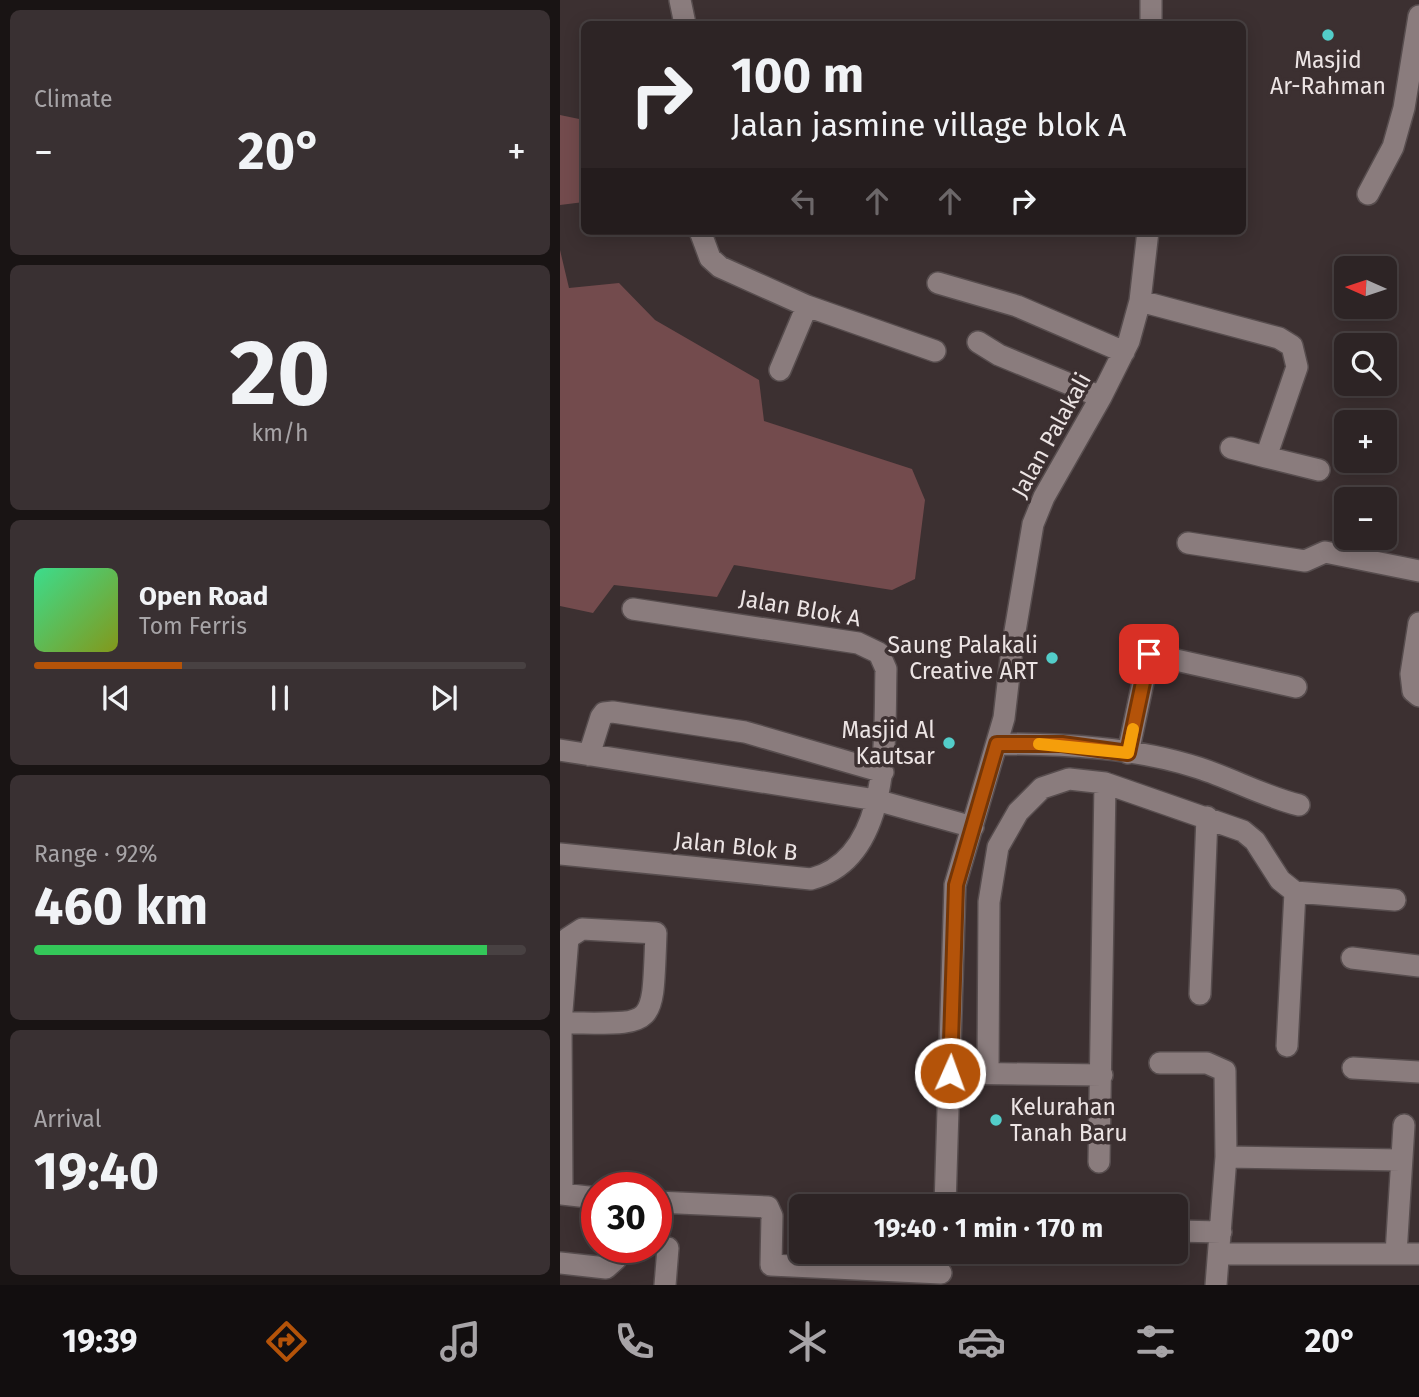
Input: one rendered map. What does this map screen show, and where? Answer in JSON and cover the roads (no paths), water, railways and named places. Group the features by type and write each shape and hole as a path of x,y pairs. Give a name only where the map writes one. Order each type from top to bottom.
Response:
{"street":[{"path":"680,0 684,21"},
{"path":"1151,0 1151,21"},
{"path":"1368,194 1393,147 1401,121 1419,16"},
{"path":"701,235 710,258 720,267 807,306 935,351"},
{"name":"Jalan Palakali","path":"945,1194 953,911 956,885 997,744 1033,524 1044,497 1124,352 1140,301 1147,235"},
{"path":"938,283 1017,306 1124,352"},
{"path":"1140,301 1279,338 1292,345 1297,367 1266,457"},
{"path":"780,370 807,306"},
{"path":"978,342 999,355 1101,397"},
{"path":"1231,448 1319,470"},
{"path":"1188,543 1305,561 1325,552 1419,571"},
{"name":"Jalan Blok A","path":"634,609 870,646 879,653 886,669 883,772"},
{"path":"1419,623 1411,674 1413,691 1419,695"},
{"path":"1128,753 1149,654 1296,687"},
{"path":"589,755 601,717 604,713 614,712 745,733 883,772"},
{"path":"997,744 1062,744 1128,753 1199,768 1265,797 1299,805"},
{"path":"560,750 876,800 973,827"},
{"name":"Jalan Blok B","path":"560,854 811,879 838,870 868,832 883,772"},
{"path":"988,1073 989,902 998,846 1018,812 1042,788 1069,779 1105,783 1243,831 1255,841 1280,880 1295,892 1395,900"},
{"path":"1099,1162 1105,783"},
{"path":"1200,994 1207,817"},
{"path":"1287,1046 1295,892"},
{"path":"561,1023 627,1023 642,1020 649,1012 653,992 656,933 574,932 568,938 561,1023 561,1195 581,1197"},
{"path":"1352,958 1419,966"},
{"path":"1160,1063 1207,1063 1225,1071 1226,1157 1216,1285"},
{"path":"1353,1068 1419,1072"},
{"path":"950,1073 1102,1074"},
{"path":"1396,1255 1399,1160 1404,1125"},
{"path":"1226,1157 1399,1160"},
{"path":"672,1203 768,1207 772,1216 771,1275 941,1279"},
{"path":"1188,1231 1221,1232"},
{"path":"1219,1254 1419,1254"},
{"path":"560,1263 606,1268 611,1263"},
{"path":"665,1285 667,1263"}],"place":[{"name":"Masjid Ar-Rahman","path":"1328,35"},
{"name":"Saung Palakali Creative ART","path":"1052,658"},
{"name":"Masjid Al Kautsar","path":"949,743"},
{"name":"Kelurahan Tanah Baru","path":"996,1120"}]}
